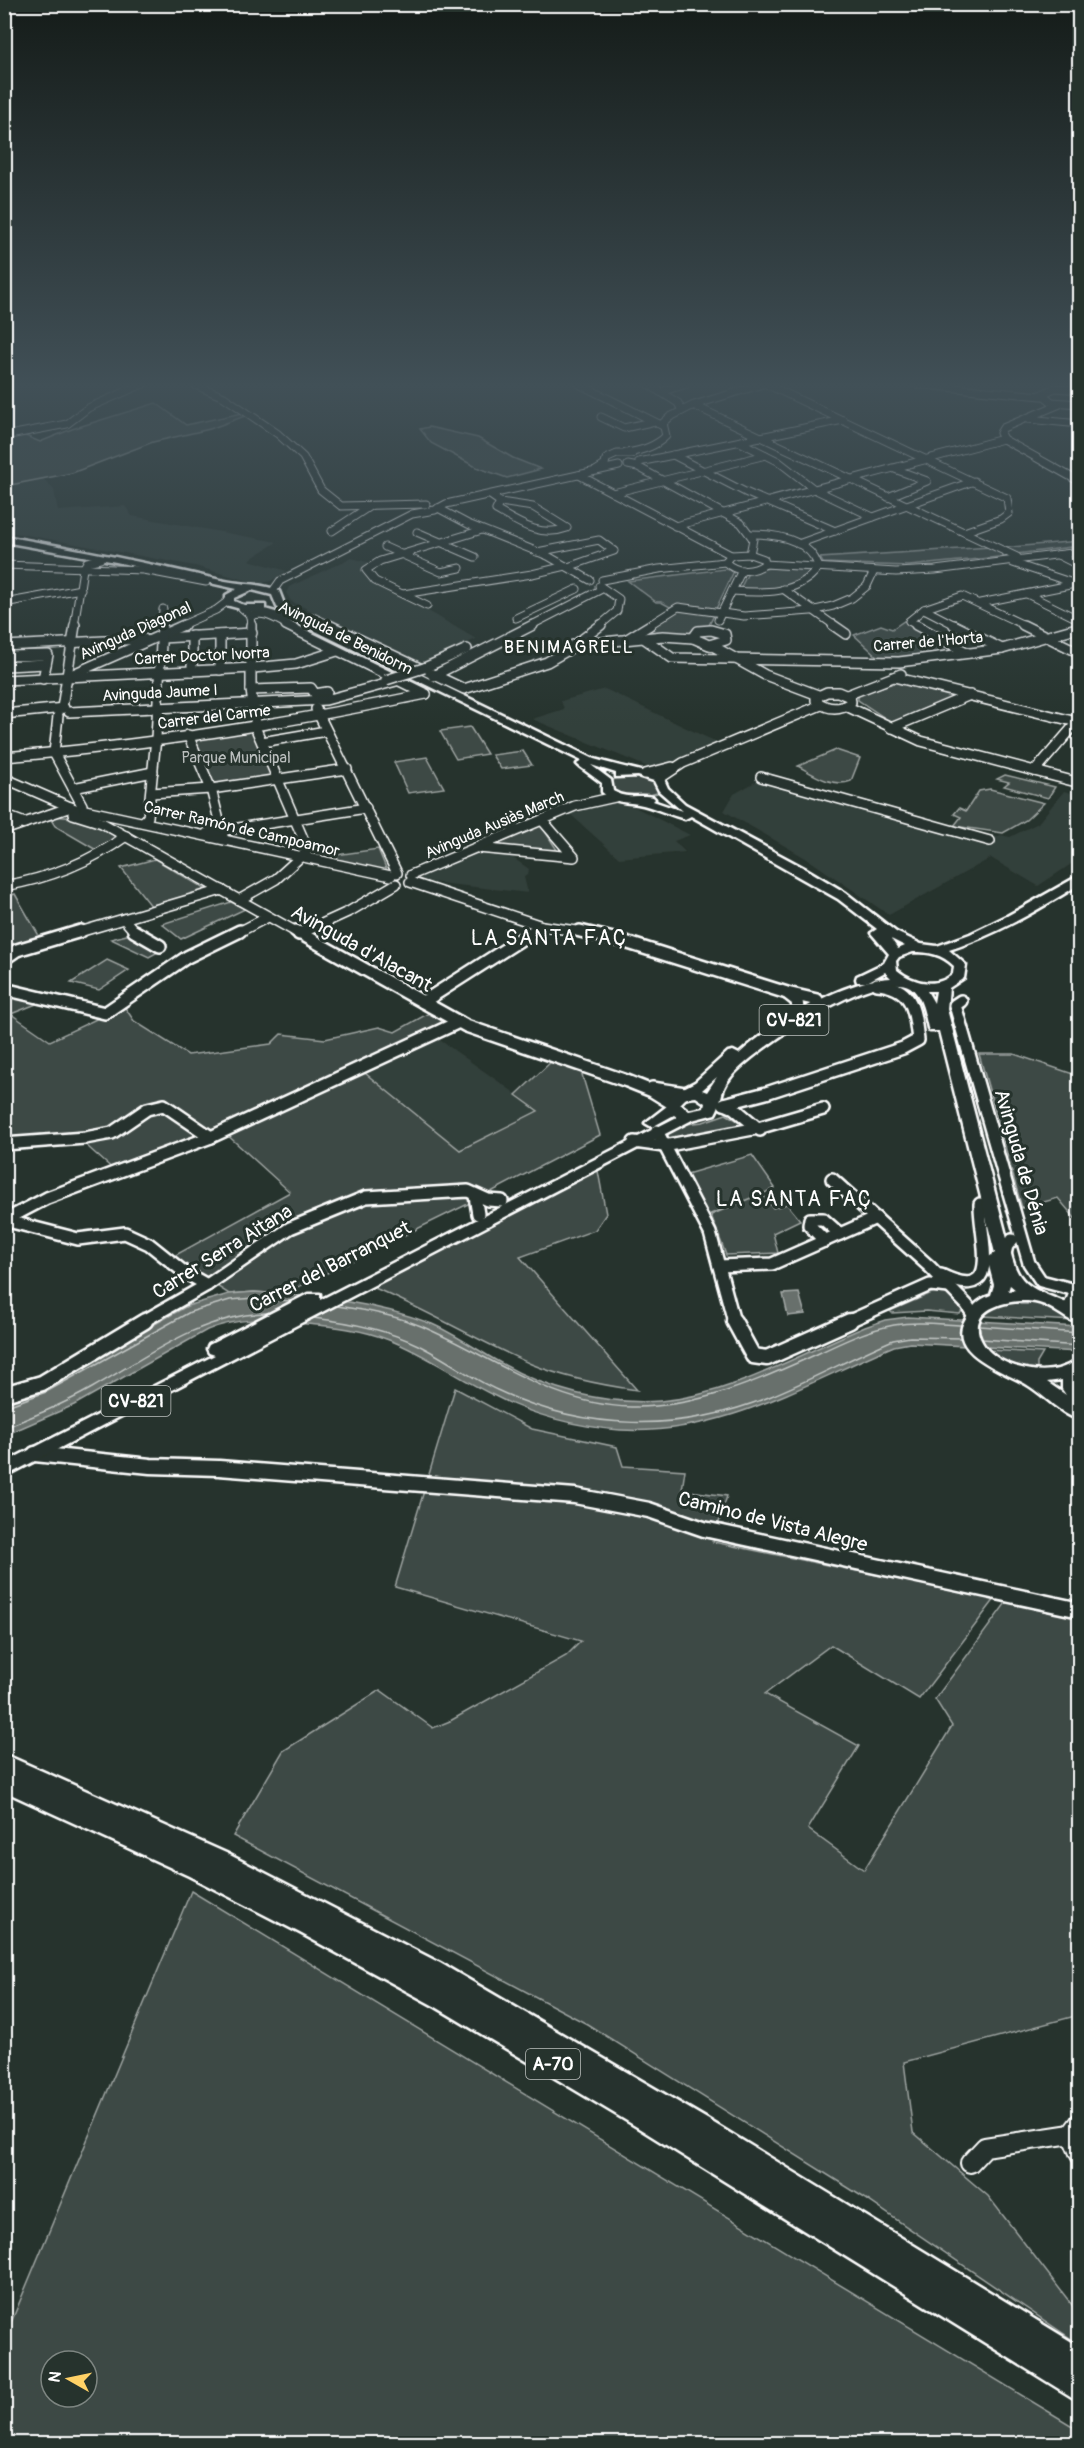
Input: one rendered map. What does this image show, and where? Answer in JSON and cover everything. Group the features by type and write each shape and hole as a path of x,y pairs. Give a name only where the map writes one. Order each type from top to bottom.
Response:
{"highway":[{"name":"A-70","path":"4,1763 207,1855 432,1971 698,2128 1080,2363"},
{"name":"A-70","path":"4,1781 208,1874 407,1977 646,2118 1080,2388"}],"main road":[{"path":"5,546 161,567 256,588 275,595 293,616 465,695 590,761 627,773 645,774 661,784 688,811 802,872 842,896 892,935 919,948"},
{"path":"5,546 27,546 100,559 206,582 219,588 240,608 252,613 294,620 579,761 609,789 612,777 627,773"},
{"path":"229,598 236,592 256,588"},
{"path":"252,613 268,606 275,595"},
{"path":"426,694 442,697 485,715"},
{"path":"640,801 658,796 661,784"},
{"name":"Avinguda de Dénia","path":"609,789 673,811 702,824 808,882 872,928 890,945 891,971 924,993 986,1209 1004,1258 1014,1281 1036,1296"},
{"path":"938,950 962,942 1034,907 1080,878"},
{"path":"943,986 959,975 961,970 956,960 964,949 1046,910 1080,889"},
{"name":"CV-821","path":"674,1106 677,1097 700,1085 739,1050 798,1010 892,960 905,949 938,950 956,960"},
{"name":"CV-821","path":"689,1116 700,1116 714,1105 716,1088 745,1056 795,1020 832,1000 886,980 943,986"},
{"name":"Avinguda de Dénia","path":"943,986 940,1009 1000,1275 1002,1285 998,1298"},
{"path":"686,1093 702,1094 714,1105"},
{"path":"674,1106 689,1116"},
{"name":"Carrer del Barranquet","path":"4,1460 665,1116 674,1106"},
{"name":"Carrer del Barranquet","path":"4,1471 634,1142 689,1116"},
{"path":"1080,1319 1066,1308 1036,1296 1013,1295 998,1298 984,1305 974,1317 971,1329 978,1348 994,1364 1024,1376 1080,1414"},
{"path":"1024,1376 1051,1377 1075,1369"},
{"path":"1075,1369 1068,1381 1070,1389 1080,1400"}],"street":[{"path":"331,498 341,506 412,504 431,507 567,566 598,583 619,599 617,611 573,645 536,667 465,695"},
{"path":"275,595 275,585 280,581 412,514 431,507 473,498"},
{"path":"494,498 500,502 533,507 567,528 561,531 537,532 496,510 500,502"},
{"path":"623,498 731,555 750,554 760,557 765,563"},
{"path":"696,498 741,523 753,539 750,554"},
{"path":"758,498 835,531"},
{"path":"675,526 780,498"},
{"path":"833,498 873,517"},
{"path":"891,498 1017,557"},
{"path":"798,544 925,498"},
{"path":"964,532 1001,519 1009,513 1006,498"},
{"path":"332,531 371,505"},
{"path":"256,588 431,507"},
{"path":"427,606 375,581 366,570 380,561 401,554 483,531"},
{"path":"417,532 475,557"},
{"path":"750,534 765,535 798,544 815,556 818,567"},
{"path":"403,594 532,574 614,551 599,540 537,552"},
{"path":"385,547 441,572 460,568"},
{"path":"818,567 905,569 1080,551"},
{"path":"516,618 535,612 598,583 659,572 726,564 742,570 756,569 765,563 874,571 935,570 1080,551"},
{"path":"726,564 731,555"},
{"path":"1057,555 1080,566"},
{"path":"85,566 100,559"},
{"path":"1006,561 1077,585"},
{"path":"4,565 85,566 143,570 206,582"},
{"path":"80,811 82,805 54,753 85,566"},
{"path":"732,591 783,589 806,581 818,567"},
{"path":"714,629 742,570"},
{"path":"624,641 678,607 721,614 771,616 814,610 839,603 856,595 868,585 874,571"},
{"path":"433,675 600,590 598,583"},
{"path":"981,603 1077,585"},
{"path":"4,603 81,589"},
{"path":"313,697 424,668 577,589"},
{"path":"783,589 846,634"},
{"path":"1027,594 1080,620"},
{"path":"968,653 909,621 924,609 962,596 981,603 1080,653"},
{"name":"Avinguda Diagonal","path":"66,677 216,610 229,598"},
{"name":"Avinguda Diagonal","path":"216,610 240,608"},
{"path":"5,886 33,881 74,869 104,854 148,817 160,673 156,637 163,609"},
{"path":"924,609 1002,649"},
{"path":"239,900 276,879 302,858 308,850 256,727 251,690 252,613"},
{"name":"Avinguda de Benidorm","path":"252,613 267,615 387,678 402,681 426,694"},
{"name":"Avinguda de Benidorm","path":"313,617 433,675 465,695"},
{"name":"Carrer de l'Horta","path":"645,639 672,658 899,662 1002,649 1048,638 1080,627"},
{"path":"691,637 698,631 714,629 727,636 721,644 711,645"},
{"path":"4,646 252,633"},
{"path":"220,635 220,670"},
{"path":"192,636 192,671"},
{"path":"573,645 691,637 700,643 727,652 765,675 818,695 833,692 847,695 904,672"},
{"path":"721,644 727,652"},
{"name":"Carrer Doctor Ivorra","path":"4,680 253,668 296,664 337,651"},
{"path":"6,661 6,666 46,664 43,679"},
{"path":"899,662 913,682"},
{"path":"894,677 1078,721 1037,768"},
{"path":"313,697 326,700 402,681"},
{"path":"251,690 311,688 326,731 366,808 395,878"},
{"name":"Carrer del Carme","path":"4,757 54,753 156,738 256,727 426,694"},
{"path":"818,695 815,699 821,705 832,708 846,706 851,702 847,695"},
{"path":"895,727 970,695"},
{"name":"Avinguda Jaume I","path":"4,714 253,703 313,697"},
{"path":"645,774 678,766 821,705"},
{"path":"846,706 895,727 1037,768 1080,783"},
{"path":"262,742 326,731"},
{"path":"188,735 211,789 224,835 293,819 366,808"},
{"path":"661,784 678,766"},
{"path":"151,793 211,789 347,769"},
{"path":"73,788 153,772"},
{"path":"761,777 990,841"},
{"path":"4,778 80,811"},
{"name":"Avinguda Ausiàs March","path":"411,879 474,848 588,802 609,789"},
{"path":"4,830 50,815 80,811"},
{"name":"Carrer Ramón de Campoamor","path":"80,811 200,834 224,835 302,858 395,878"},
{"name":"Avinguda d'Alacant","path":"80,811 459,1022 627,1081 652,1091 674,1106"},
{"path":"4,815 25,823"},
{"path":"474,848 574,857 542,820"},
{"path":"299,934 350,911 395,878 411,879 542,926 588,932 622,941 787,993 817,1000"},
{"path":"5,886 14,895"},
{"path":"4,959 17,950 222,890"},
{"path":"4,989 105,1013 187,957 268,917"},
{"path":"124,919 132,930 160,946"},
{"path":"423,1002 542,926"},
{"path":"714,1105 766,1093 903,1048 918,1040 915,1015 907,994 902,988 890,983 872,984"},
{"path":"787,993 797,1001 798,1010"},
{"name":"Avinguda de Dénia","path":"961,1001 955,1005 1017,1240 1037,1279 1050,1285 1065,1287 1075,1293 1070,1306 1066,1308"},
{"path":"5,1220 46,1198 212,1137 459,1022"},
{"name":"Avinguda d'Alacant","path":"627,1081 686,1093"},
{"path":"4,1144 85,1138 112,1132 147,1109 165,1105 212,1137"},
{"path":"714,1105 742,1116 759,1129"},
{"path":"634,1142 664,1146 759,1129 823,1109"},
{"path":"657,1131 707,1225 735,1326 753,1356 767,1358 930,1285 935,1280 933,1270"},
{"path":"832,1179 933,1270 974,1317"},
{"name":"Carrer Serra Aitana","path":"4,1394 42,1383 80,1358 207,1286 290,1228 366,1197 468,1191 475,1196 502,1201"},
{"path":"475,1196 478,1214"},
{"path":"933,1270 945,1277 962,1282 977,1280 982,1276 987,1259 978,1214 986,1209 1000,1222 1004,1237 1017,1240"},
{"path":"825,1240 809,1225 810,1219 817,1217 824,1219 840,1234"},
{"path":"719,1266 772,1264 876,1218"},
{"path":"5,1220 78,1239 125,1233 149,1244 184,1272 207,1286"},
{"path":"1004,1258 1007,1246 1017,1240"},
{"path":"930,1285 949,1287"},
{"name":"Camino de Vista Alegre","path":"34,1454 150,1466 219,1468 575,1496 650,1510 704,1529 1080,1610"},
{"path":"970,2163 985,2147 1075,2128 1080,2155"}],"shaded area":[{"path":"4,498 56,498 58,511 125,506 132,516 277,542 249,560 287,571 271,581 259,584 195,566 5,531"},
{"path":"351,558 368,562 367,575 476,639 421,665 291,601 286,593 289,587"},
{"path":"605,689 719,743 678,761 650,768 532,719 564,709 561,701"},
{"path":"757,781 981,842 1001,835 1010,837 1038,823 1064,791 1079,795 1079,859 1038,886 991,858 889,915 809,860 724,811 734,794"},
{"path":"608,801 631,805 690,835 674,841 685,852 619,858 570,814"},
{"path":"477,851 506,853 529,869 528,875 524,877 528,893 421,881 422,875"},
{"path":"437,1038 539,1110 460,1150 361,1072"}],"green space":[{"path":"1079,541 1079,546 1016,554 1001,548"},
{"path":"991,547 1009,556 909,566 823,563 820,558"},
{"path":"769,568 811,570 805,577 789,586 740,589 748,573"},
{"path":"725,569 734,571 715,611 675,605 670,607 656,602 628,581"},
{"path":"679,608 714,615 708,627 689,634 638,635"},
{"path":"904,621 955,649 949,652 897,660 880,659 854,635 881,625 892,629"},
{"path":"899,681 958,696 894,724 858,700 858,695"},
{"name":"Parque Municipal","path":"256,727 277,779 211,789 188,735"},
{"path":"470,727 487,754 456,759 440,731"},
{"path":"836,750 860,758 851,781 831,782 798,766"},
{"path":"523,751 532,765 501,769 492,755"},
{"path":"427,757 444,788 408,793 394,762"},
{"path":"637,774 656,781 659,789 657,793 636,799 614,793 609,785 618,777"},
{"path":"1005,775 1055,787 1048,798 1004,786 1009,782 997,779"},
{"path":"990,789 1044,803 1026,820 1003,833 954,826 961,817 954,814 959,808 966,811 979,791"},
{"path":"54,816 84,819 115,836 98,851 55,826 50,818"},
{"path":"541,825 559,853 488,845"},
{"path":"378,849 388,873 315,858"},
{"path":"155,859 207,890 152,907 121,868"},
{"path":"15,894 41,939 5,953 5,897"},
{"path":"231,902 245,909 181,939 162,924"},
{"path":"138,932 167,947 149,957 111,939"},
{"path":"107,960 129,970 99,990 71,983"},
{"path":"5,993 44,1001 11,1014 50,1041 124,1006 134,1021 188,1055 271,1044 281,1034 325,1039 379,1027 395,1032 429,1013 448,1021 355,1065 460,1150 538,1111 516,1095 553,1060 581,1071 600,1135 470,1203 284,1294 254,1292 229,1294 172,1257 290,1192 224,1132 116,1172 78,1138 5,1144"},
{"path":"979,1054 1014,1054 1079,1076 1079,1223 1058,1198 1022,1208"},
{"path":"726,1114 745,1125 670,1140 667,1133 686,1124 703,1122"},
{"path":"752,1155 775,1188 762,1194 773,1208 787,1204 800,1220 773,1233 778,1253 726,1255 711,1215 751,1198 703,1217 680,1176"},
{"path":"598,1171 606,1214 595,1230 520,1257 637,1390 583,1380 531,1364 370,1286 560,1184"},
{"path":"941,1289 963,1309 960,1314 926,1311 892,1313 890,1311"},
{"path":"1018,1300 1020,1304 1029,1304 1030,1301 1046,1304 1075,1321 983,1316 997,1305"},
{"path":"987,1350 1043,1353 1037,1363 1037,1369 1033,1369 1033,1372 1004,1363"},
{"path":"455,1388 532,1429 617,1447 623,1466 685,1470 682,1490 727,1496 713,1542 995,1599 919,1699 831,1645 765,1694 859,1746 808,1829 864,1870 952,1726 935,1699 1008,1600 1079,1616 1079,2015 904,2062 913,2132 988,2196 1079,2314 1079,2344 863,2197 587,2024 233,1836 283,1751 380,1690 433,1728 450,1721 566,1656 581,1641 395,1587"},
{"path":"191,1891 1079,2430 1079,2443 5,2443 5,2337"}],"water":[{"path":"254,1292 344,1301 410,1316 441,1328 517,1372 577,1394 618,1401 660,1401 714,1391 765,1372 865,1327 885,1320 908,1317 1079,1327 1079,1352 910,1343 894,1346 794,1391 727,1416 693,1425 657,1430 620,1430 571,1423 523,1408 480,1388 416,1352 378,1336 332,1327 251,1320 207,1330 74,1405 5,1435 5,1402 43,1387 187,1306 229,1294"},
{"path":"799,1293 805,1314 788,1316 783,1294"}],"district":[{"name":"BENIMAGRELL","path":"569,647"},
{"name":"LA SANTA FAÇ","path":"549,938"},
{"name":"LA SANTA FAÇ","path":"794,1199"}]}
